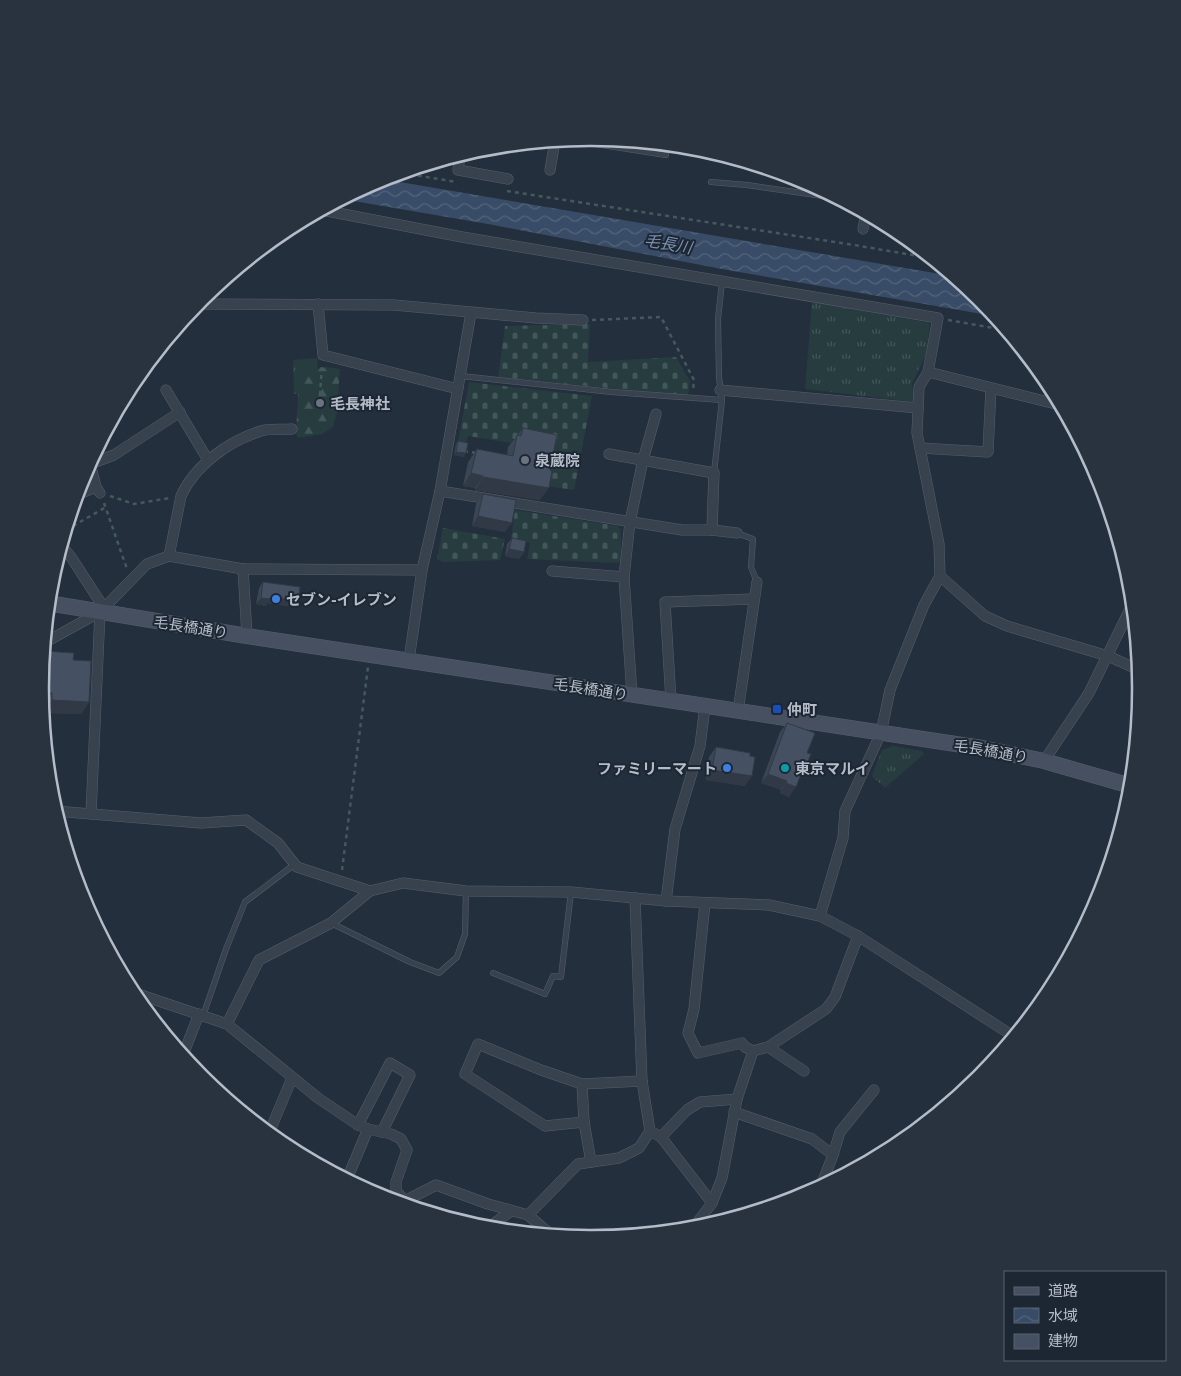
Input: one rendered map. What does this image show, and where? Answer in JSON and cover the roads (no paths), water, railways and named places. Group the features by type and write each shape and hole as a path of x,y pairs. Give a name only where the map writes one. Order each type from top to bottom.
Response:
{"street":[{"path":"550,170 554,147"},
{"path":"459,163 458,170 508,179"},
{"path":"333,212 722,282 938,318 928,372 919,387 917,433 939,544 940,576 924,605 890,690 881,733 844,811 843,838 820,916"},
{"path":"863,229 865,221"},
{"path":"208,304 394,305 471,313 583,320"},
{"path":"318,304 322,355 458,389"},
{"path":"409,660 422,570 440,491 471,313"},
{"path":"928,372 1051,403"},
{"path":"920,448 988,452 991,388"},
{"path":"166,390 208,460"},
{"path":"721,395 918,408"},
{"path":"100,460 114,455 180,412"},
{"path":"632,695 624,577 630,522 643,460 656,414"},
{"path":"169,556 181,496 185,488 208,460 234,443 262,431 292,429"},
{"path":"609,454 714,473 712,530"},
{"path":"86,493 98,490 93,474"},
{"path":"440,491 682,530 712,530 737,533"},
{"path":"66,551 102,610 91,814"},
{"path":"51,639 102,610 147,564 169,556 243,569 422,570"},
{"path":"243,569 247,636"},
{"path":"552,571 624,577"},
{"path":"940,576 985,616 1007,626 1108,656 1131,667"},
{"path":"738,711 757,582"},
{"path":"672,701 666,602 754,599"},
{"name":"毛長橋通り","path":"55,604 102,610 247,636 982,748 1044,761 1124,784"},
{"path":"1044,761 1089,693 1128,615"},
{"path":"666,902 675,828 700,746 706,706"},
{"path":"63,812 201,823 246,820 278,843 297,867 370,891"},
{"path":"227,1024 259,960 331,923 370,891 403,883 466,891 571,892 666,902 770,905 820,916 858,936 1008,1032"},
{"path":"528,1215 578,1164 619,1158 639,1148 650,1131 642,1081 636,898"},
{"path":"705,903 694,1009 688,1033 698,1052 742,1044 753,1051 768,1047 826,1009 835,997 858,936"},
{"path":"145,996 227,1024 292,1078 358,1125 391,1134 401,1139 407,1150 396,1182 396,1191 399,1195"},
{"path":"186,1048 201,1015"},
{"path":"584,1122 545,1126 465,1074 478,1044 541,1070 582,1084 642,1081"},
{"path":"768,1047 804,1070"},
{"path":"701,1218 712,1203 722,1178 737,1099 753,1051"},
{"path":"358,1125 390,1063 410,1075 382,1132"},
{"path":"272,1126 292,1078"},
{"path":"582,1084 584,1122 591,1162"},
{"path":"825,1176 840,1132 874,1090"},
{"path":"661,1137 687,1110 700,1102 737,1099"},
{"path":"734,1112 812,1139 833,1155"},
{"path":"349,1173 368,1129"},
{"path":"650,1131 661,1137 712,1203"},
{"path":"410,1199 436,1185 528,1215 543,1228"},
{"path":"497,1221 511,1211"}],"lane":[{"path":"612,147 666,155"},
{"path":"711,182 815,195"},
{"path":"714,473 721,395 718,319 722,282"},
{"path":"461,376 602,392 692,399 721,395"},
{"path":"737,533 753,539 751,567 757,582"},
{"path":"201,1015 245,902 295,864"},
{"path":"331,923 410,962 439,973 457,957 465,934 466,891"},
{"path":"493,973 545,994 553,976 561,976 571,892"}],"water":[{"name":"毛長川","path":"398,182 939,274 982,314 722,269 488,224 353,201"}],"place":[{"name":"毛長神社","path":"320,403"},
{"name":"泉蔵院","path":"525,460"},
{"name":"セブン-イレブン","path":"276,599"},
{"name":"仲町","path":"777,709"},
{"name":"ファミリーマート","path":"727,768"},
{"name":"東京マルイ","path":"785,768"}]}
